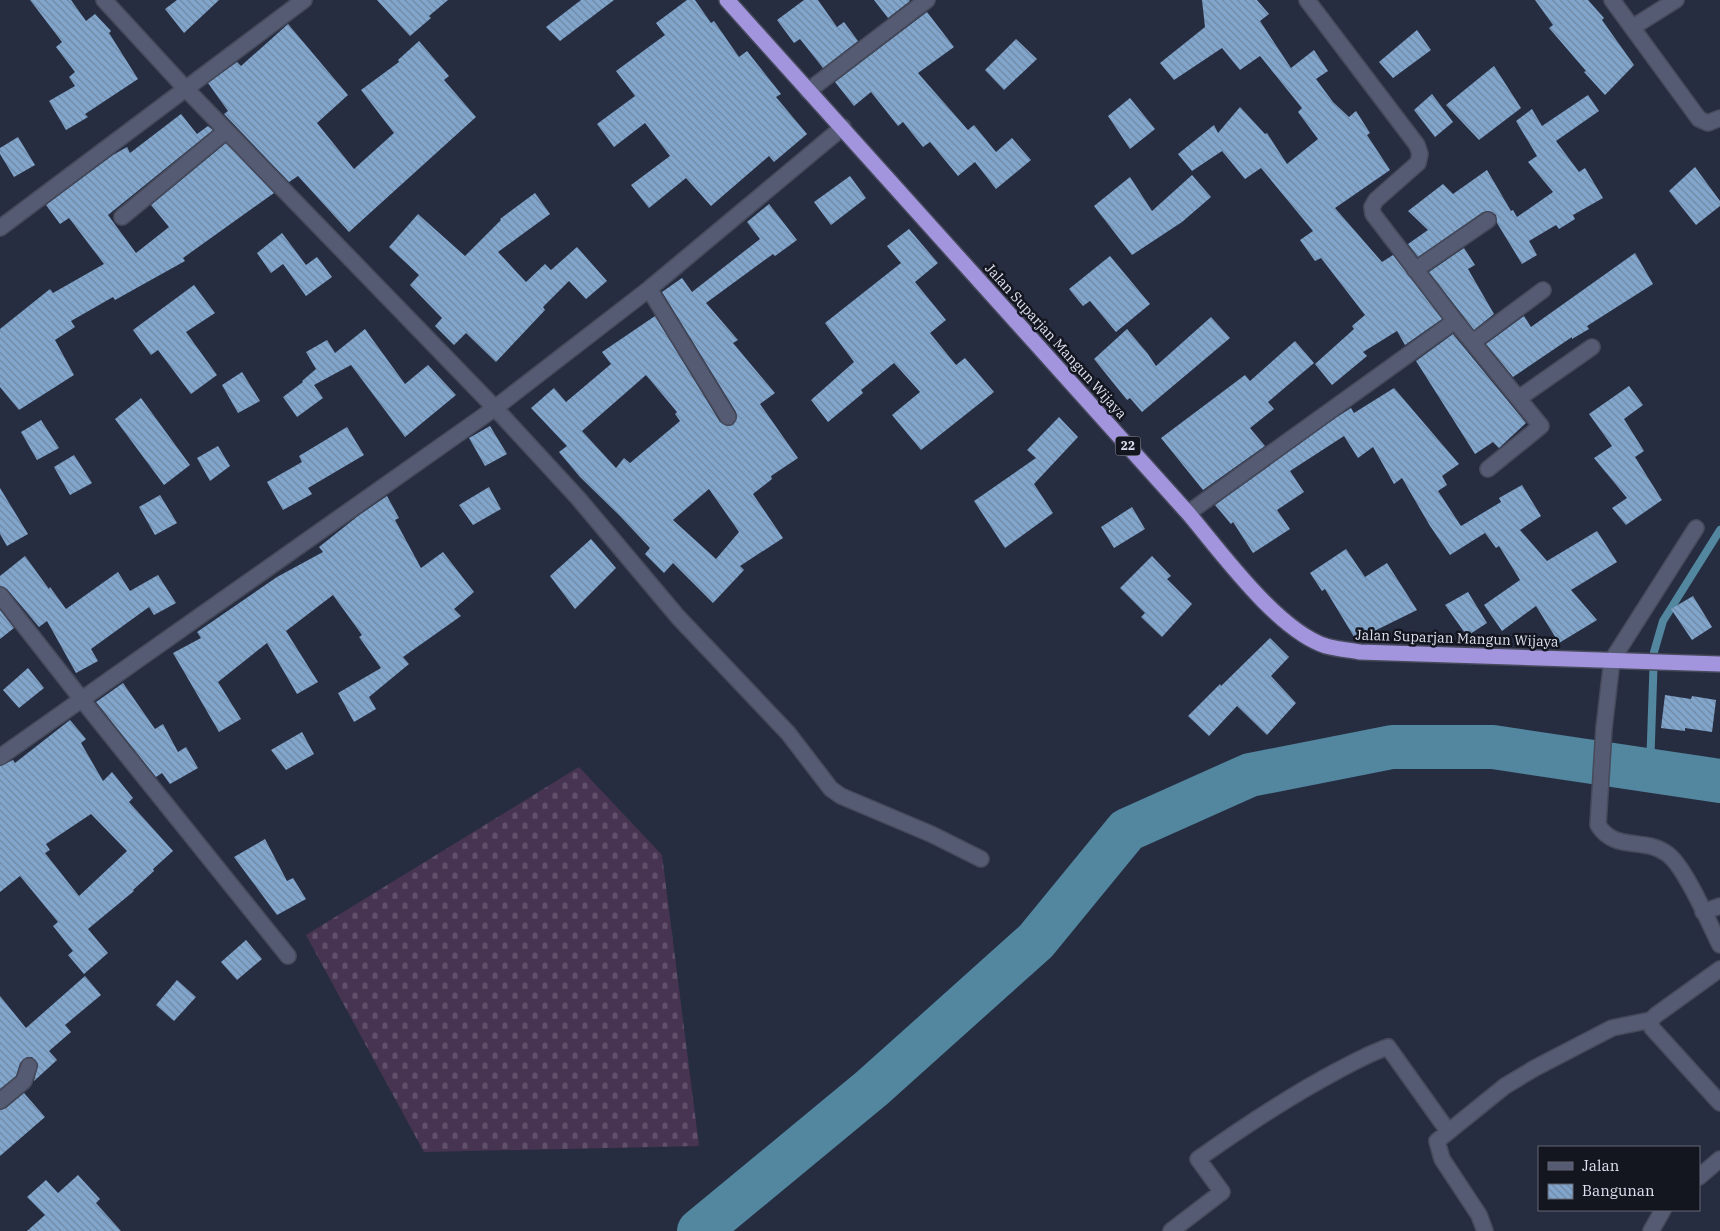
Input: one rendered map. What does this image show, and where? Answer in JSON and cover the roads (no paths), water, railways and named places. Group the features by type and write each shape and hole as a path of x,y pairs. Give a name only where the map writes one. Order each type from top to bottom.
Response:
{"highway":[{"name":"Jalan Suparjan Mangun Wijaya","path":"727,0 1188,513 1261,598 1292,627 1326,646 1360,652 1720,664"}],"street":[{"path":"104,0 185,88 495,408 578,498 678,617 788,733 831,789 841,796 931,834 981,859"},
{"path":"0,228 304,0"},
{"path":"808,90 927,0"},
{"path":"1307,0 1419,150 1420,158 1418,163 1376,200 1372,210 1373,214 1455,321 1541,426 1488,469"},
{"path":"1612,0 1699,118 1708,123 1720,118"},
{"path":"1633,27 1676,0"},
{"path":"0,757 495,408 649,289 843,127"},
{"path":"122,217 226,131"},
{"path":"1415,270 1488,220"},
{"path":"649,289 728,417"},
{"path":"1473,342 1543,290"},
{"path":"1188,513 1455,321"},
{"path":"1519,398 1592,347"},
{"path":"1696,528 1612,660 1604,728 1598,825 1604,834 1614,840 1652,846 1666,853 1680,866 1720,944"},
{"path":"0,595 288,956"},
{"path":"1703,912 1720,906"},
{"path":"1720,969 1656,1015 1652,1020 1652,1028 1720,1103"},
{"path":"1484,1231 1479,1215 1442,1159 1437,1141 1505,1086 1535,1068 1612,1028 1652,1020"},
{"path":"1171,1231 1222,1192 1198,1159 1262,1114 1318,1081 1373,1052 1388,1047 1448,1131"},
{"path":"0,1101 24,1081 28,1066"},
{"path":"1700,1176 1720,1159"},
{"path":"1651,1231 1662,1211"}],"waterway":[{"path":"1650,770 1654,652 1663,621 1720,530"},
{"path":"699,1231 872,1088 1036,941 1127,830 1250,775 1392,747 1493,747 1720,781"}]}
